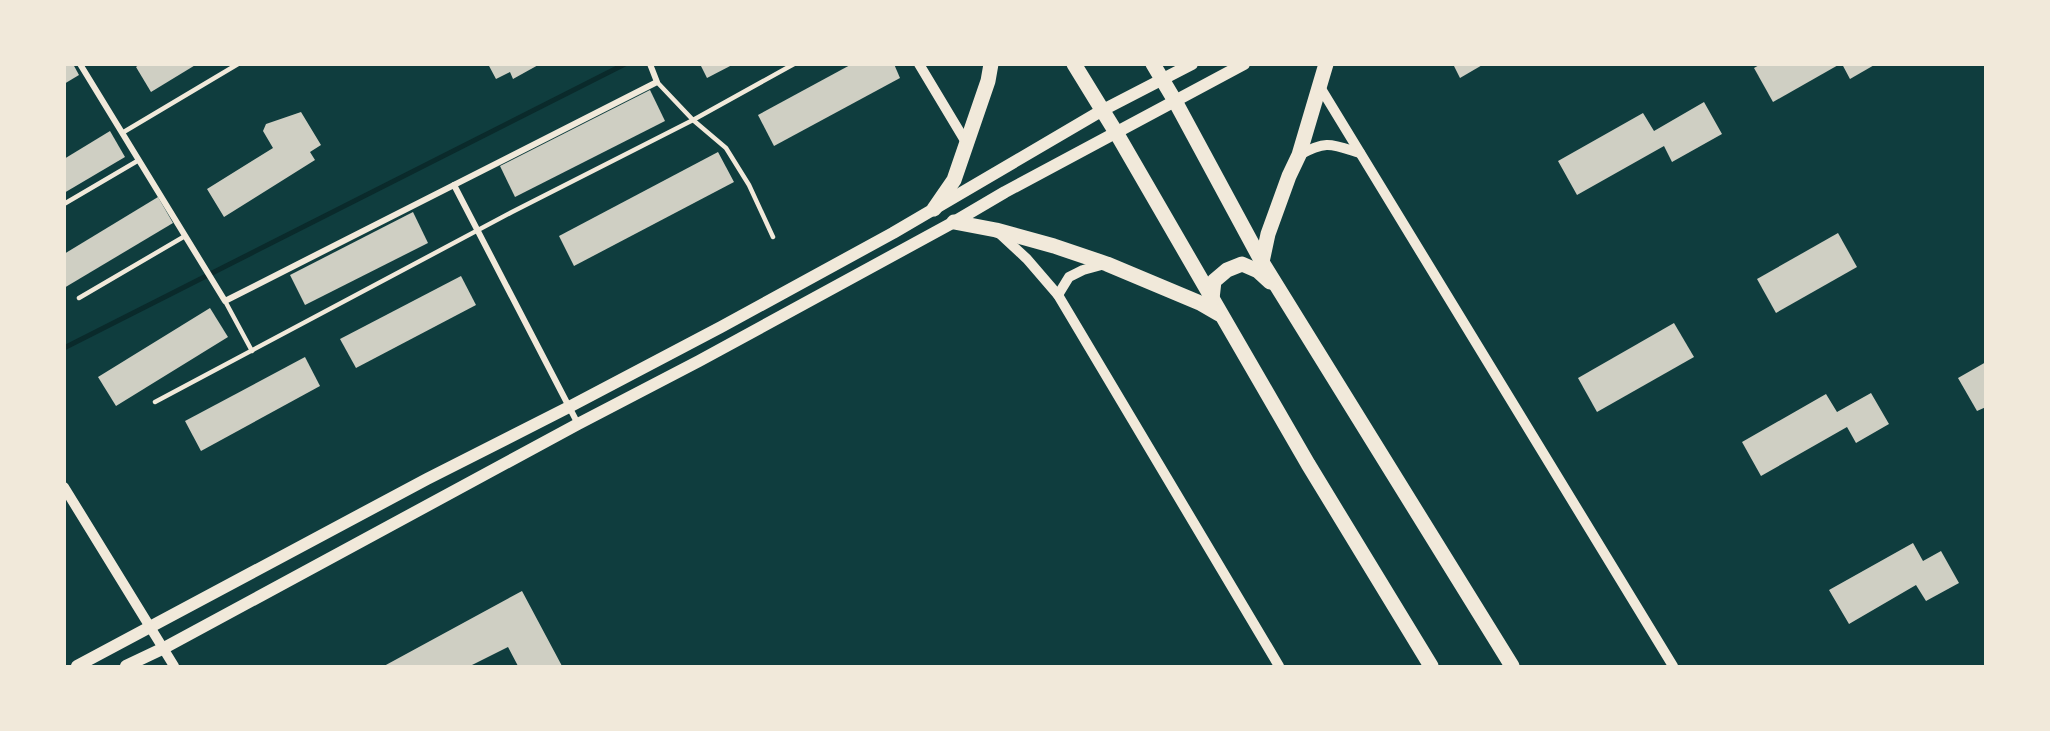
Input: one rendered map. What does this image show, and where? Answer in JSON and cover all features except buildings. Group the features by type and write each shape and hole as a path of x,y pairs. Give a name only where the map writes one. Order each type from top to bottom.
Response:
{"main road":[{"path":"934,209 954,180 988,81 991,64"},
{"path":"1074,64 1308,464 1431,666"},
{"path":"1153,64 1279,290 1512,666"},
{"path":"77,666 427,479 720,327 934,209 1101,111 1192,64"},
{"path":"126,666 164,648 578,424 699,362 1005,192 1244,64"},
{"path":"1262,261 1268,234 1299,155 1326,64"},
{"path":"954,222 996,230 1107,264 1200,303 1221,315"},
{"path":"1212,299 1214,281 1227,270 1242,264 1258,271 1279,290"}],"street":[{"path":"80,64 225,301 657,82 650,64"},
{"path":"919,64 967,144"},
{"path":"1320,87 1673,666"},
{"path":"1299,155 1317,146 1334,145 1360,153"},
{"path":"454,185 578,424"},
{"path":"996,230 1027,259 1058,295 1279,666"},
{"path":"1058,295 1068,277 1083,270 1107,264"},
{"path":"64,487 174,666"}],"lane":[{"path":"122,133 238,64"},
{"path":"154,402 693,120 794,64"},
{"path":"657,82 693,120 726,148 749,185 773,237"},
{"path":"64,204 139,160"},
{"path":"79,298 185,236"},
{"path":"225,301 252,351"}],"waterway":[{"path":"64,348 625,64"}]}
